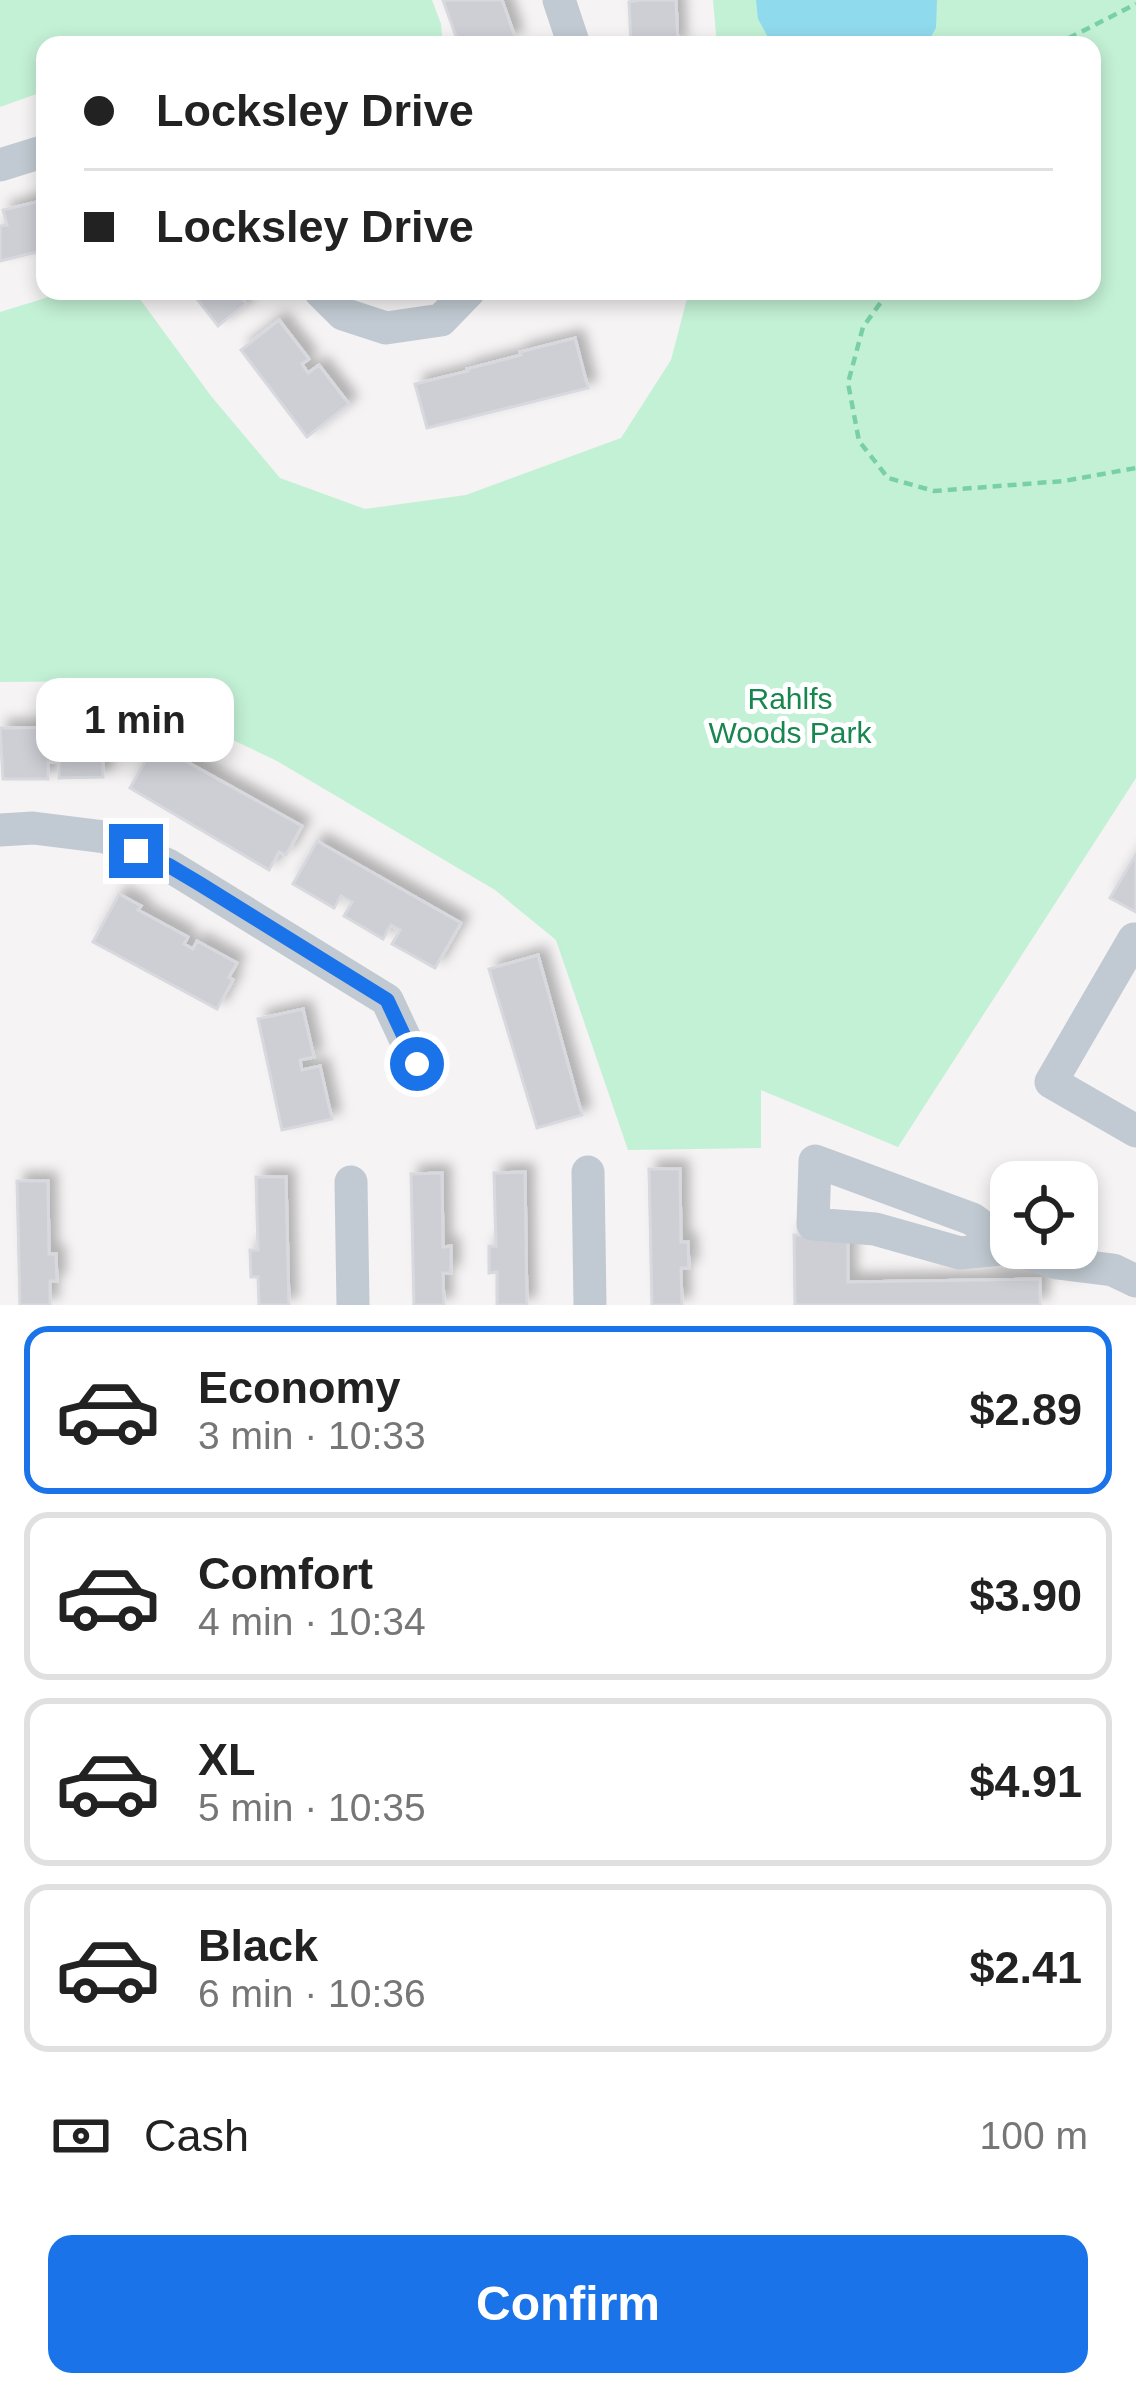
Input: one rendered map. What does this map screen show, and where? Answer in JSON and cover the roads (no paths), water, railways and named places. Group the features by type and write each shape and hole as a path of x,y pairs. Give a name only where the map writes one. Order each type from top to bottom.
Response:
{"street":[{"path":"559,0 571,36"},
{"path":"0,165 36,155"},
{"path":"329,300 343,314 386,328 441,320 461,300"},
{"path":"0,830 33,828 105,837 168,865 387,1000 417,1064"},
{"path":"1135,939 1051,1082 1136,1131"},
{"path":"990,1233 972,1220 815,1161 813,1225 875,1229 960,1253 990,1250"},
{"path":"588,1172 590,1305"},
{"path":"351,1182 353,1305"},
{"path":"875,1229 878,1184"},
{"path":"1098,1268 1113,1270 1129,1288"}],"water":[{"path":"756,0 937,0 931,36 767,36 758,19"}],"park label":[{"name":"Rahlfs Woods Park","path":"790,716"}]}
